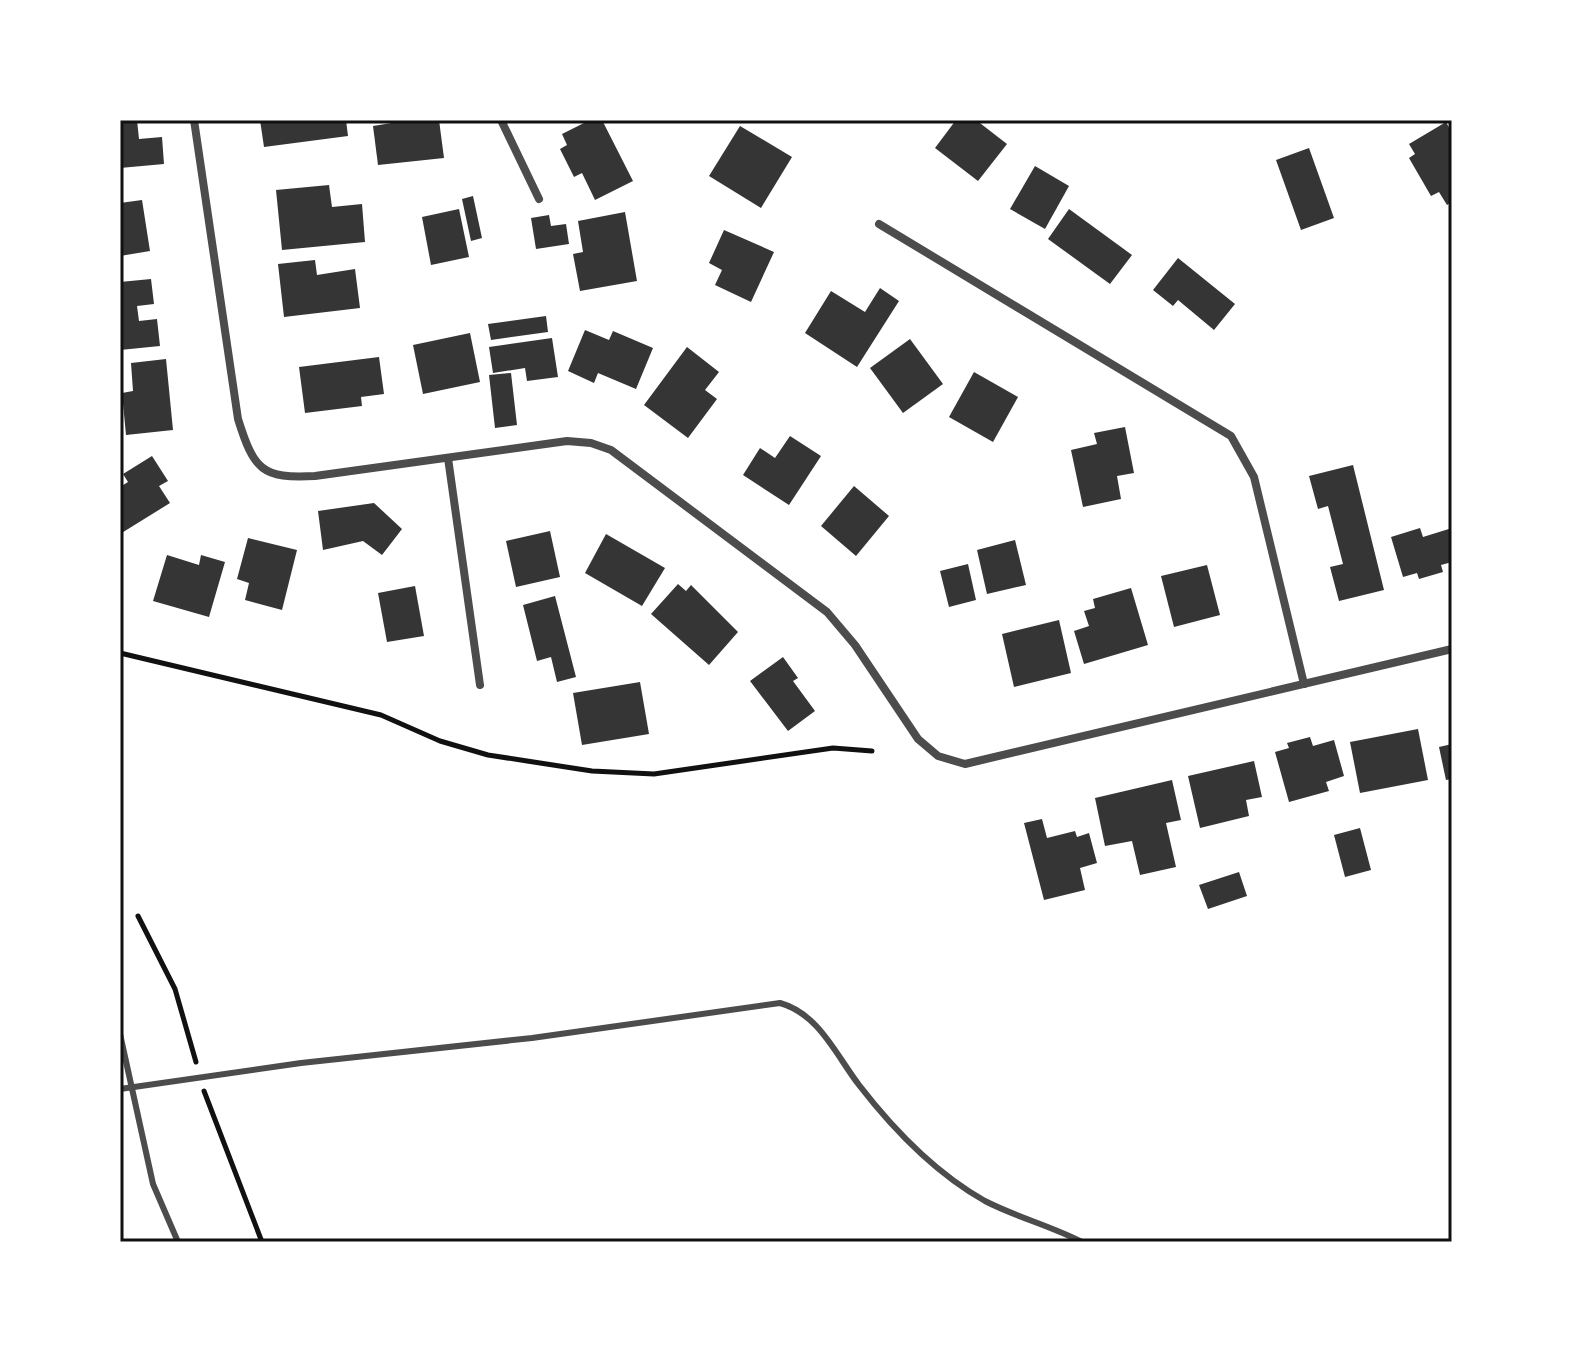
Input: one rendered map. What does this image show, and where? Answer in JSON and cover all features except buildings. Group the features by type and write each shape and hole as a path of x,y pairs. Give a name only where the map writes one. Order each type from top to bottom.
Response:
{"street":[{"path":"194,120 238,419 247,449 262,471 279,478 315,476 567,441 591,443 611,450 827,612 855,645 918,739 938,756 965,764 1452,649"},
{"path":"501,120 539,199"},
{"path":"879,224 1231,436 1254,477 1304,684"},
{"path":"448,458 480,685"}],"lane":[{"path":"120,880 120,954"},
{"path":"120,1089 200,1076 532,1038 780,1003 796,1007 812,1021 876,1106 927,1158 985,1201 1082,1242"},
{"path":"120,1034 153,1184 178,1242"}],"path":[{"path":"120,653 381,715 440,741 488,755 592,771 654,774 833,748 872,751"}]}
